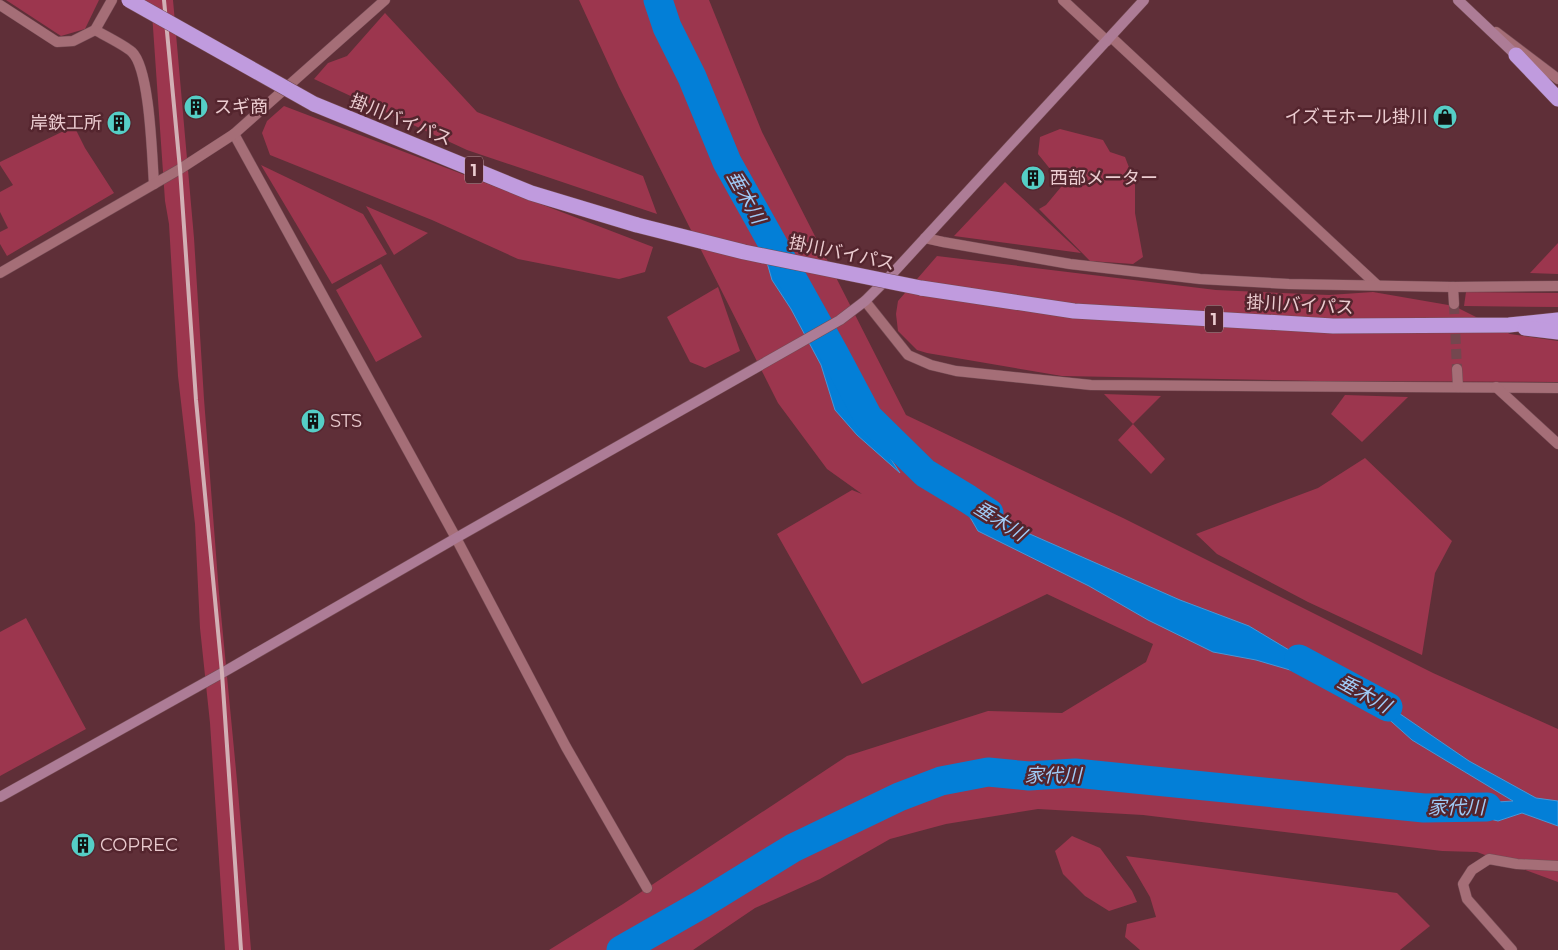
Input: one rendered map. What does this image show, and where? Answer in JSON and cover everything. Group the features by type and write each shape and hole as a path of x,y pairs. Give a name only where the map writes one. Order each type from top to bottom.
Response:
{"highway":[{"name":"掛川バイパス","path":"129,0 314,104 531,194 637,225 744,252 921,288 1074,311 1333,326 1509,325"},
{"path":"1516,55 1558,91"},
{"path":"1516,55 1558,99"},
{"name":"1","path":"1509,325 1558,320"},
{"name":"1","path":"1509,325 1558,332"}],"street":[{"path":"0,5 57,42 73,41 95,30 112,0"},
{"path":"0,271 180,169 234,134 385,0"},
{"path":"1063,0 1109,39 1377,285"},
{"path":"0,797 222,673 840,320 865,301 925,238 1144,0"},
{"path":"1458,0 1516,55"},
{"path":"1481,22 1558,79"},
{"path":"95,30 132,52 140,66 147,96 154,184"},
{"path":"234,134 456,538 566,748 647,888"},
{"path":"925,238 1070,264 1200,279 1289,284 1453,287 1558,286"},
{"path":"1453,287 1454,304"},
{"path":"865,301 908,355 931,365 956,370 1090,386 1558,388"},
{"path":"1457,368 1458,387"},
{"path":"1496,387 1558,444"},
{"path":"1512,950 1466,899 1463,884 1472,870 1489,860 1517,864 1558,866"}],"shaded area":[{"path":"6,0 99,0 85,29 61,36"},
{"path":"141,0 173,0 194,238 219,593 251,950 225,950 210,723 200,628 195,524 178,376 169,224 165,201 152,13"},
{"path":"579,0 709,0 762,132 906,415 1123,518 1433,673 1558,729 1558,882 1477,852 1442,851 1143,815 1038,809 946,824 890,839 820,879 755,908 693,950 549,950 623,904 847,756 988,711 1062,713 1146,662 1153,644 1047,594 862,684 777,534 852,490 862,494 827,469 778,403 619,87"},
{"path":"385,13 477,112 643,176 657,214 467,150 314,79 328,63 347,56"},
{"path":"284,106 653,247 645,272 619,279 518,259 432,220 270,155 262,133 267,121"},
{"path":"74,126 85,148 114,193 7,256 0,244 0,232 8,228 0,212 0,192 13,185 0,162"},
{"path":"1060,129 1103,140 1110,152 1125,157 1135,183 1135,213 1143,257 1133,264 1090,261 1039,209 1046,205 1061,187 1059,180 1038,154 1040,137"},
{"path":"261,165 363,214 387,254 332,284"},
{"path":"1005,182 1081,253 954,236"},
{"path":"366,206 428,233 394,255"},
{"path":"1558,243 1558,274 1530,273"},
{"path":"937,256 1216,290 1329,295 1373,292 1454,306 1510,334 1558,341 1558,382 1317,381 1062,376 927,353 917,350 898,331 896,314 898,301"},
{"path":"381,264 422,337 376,362 336,290"},
{"path":"718,287 740,351 705,368 690,362 667,317"},
{"path":"1466,292 1558,293 1558,307 1464,306"},
{"path":"1104,394 1161,396 1133,424"},
{"path":"1345,395 1408,397 1362,442 1331,414"},
{"path":"1133,424 1165,459 1151,474 1118,440"},
{"path":"1365,458 1452,541 1435,573 1422,655 1308,602 1217,554 1196,534 1318,488"},
{"path":"26,618 86,729 0,776 0,632"},
{"path":"1072,836 1100,848 1132,891 1137,902 1109,911 1085,896 1063,874 1055,851"},
{"path":"1126,856 1397,893 1430,926 1400,950 1140,950 1125,937 1127,924 1156,917 1150,897"}],"water":[{"path":"758,231 860,412 900,473 857,435 835,410 821,365 791,309 772,280"},
{"path":"955,491 982,503 1023,531 1180,600 1249,626 1334,677 1307,675 1256,660 1213,652 1148,620 1089,586 978,531"},
{"path":"1354,688 1387,705 1469,761 1536,798 1558,801 1558,826 1522,813 1498,821 1434,806 1513,801 1412,740"}],"waterway":[{"name":"垂木川","path":"658,0 667,27 692,77 727,162 868,417 925,473 989,513"},
{"name":"垂木川","path":"1299,659 1388,707"},
{"name":"家代川","path":"621,950 702,904 793,848 899,797 941,781 988,772 1029,776 1075,773 1424,808 1487,807"}],"tunnel":[{"path":"1454,304 1457,369"}],"railway":[{"path":"164,0 180,169 196,400 222,673 241,950"}],"place":[{"name":"スギ商","path":"196,107"},
{"name":"イズモホール掛川","path":"1445,117"},
{"name":"岸鉄工所","path":"119,123"},
{"name":"西部メーター","path":"1033,178"},
{"name":"STS","path":"313,421"},
{"name":"COPREC","path":"83,845"}]}
